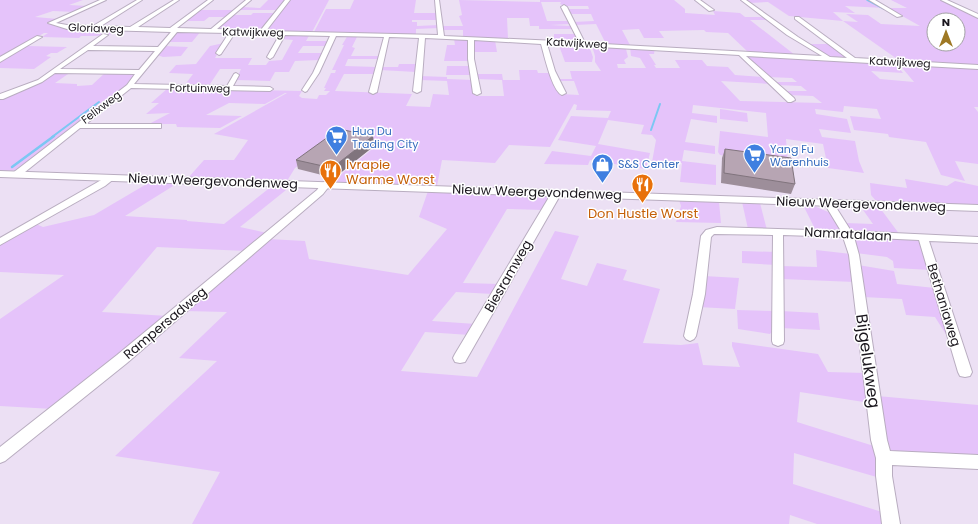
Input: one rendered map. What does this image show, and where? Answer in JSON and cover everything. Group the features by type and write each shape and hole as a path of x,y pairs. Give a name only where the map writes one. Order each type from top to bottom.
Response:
{"street":[{"name":"Gloriaweg","path":"104,0 51,23 62,27 173,30"},
{"path":"93,28 140,0"},
{"path":"131,29 177,0"},
{"name":"Felixweg","path":"17,174 129,86 142,72 173,30 211,0"},
{"path":"212,31 249,0"},
{"path":"262,32 288,0"},
{"path":"437,0 441,37"},
{"path":"698,0 711,10"},
{"path":"743,0 764,13 795,38 813,46 829,58"},
{"path":"871,0 899,16"},
{"path":"942,0 978,16"},
{"path":"564,7 582,43"},
{"path":"961,8 978,9"},
{"path":"797,18 854,60"},
{"name":"Katwijkweg","path":"173,30 422,36 582,43 978,67"},
{"path":"219,53 233,32"},
{"path":"270,57 284,32"},
{"path":"305,90 316,74 334,34"},
{"path":"0,97 40,81 53,70 105,35"},
{"path":"373,92 387,35"},
{"path":"417,91 422,36"},
{"path":"0,60 39,37"},
{"path":"471,38 473,69 477,93"},
{"path":"543,42 554,76 562,93"},
{"path":"86,48 160,49"},
{"path":"740,53 790,100"},
{"path":"53,70 142,72"},
{"path":"229,88 236,75"},
{"name":"Fortuinweg","path":"129,86 270,89"},
{"path":"78,126 158,126"},
{"name":"Nieuw Weergevondenweg","path":"0,174 978,208"},
{"path":"0,242 110,178"},
{"name":"Rampersadweg","path":"0,456 122,359 262,242 320,192 325,185"},
{"name":"Biesramweg","path":"460,358 553,199 553,193"},
{"name":"Bijgelukweg","path":"829,204 848,234 854,255 879,440 884,458 884,476 891,524"},
{"name":"Namratalaan","path":"690,336 699,294 706,236 710,232 717,230 778,231 978,240"},
{"path":"778,231 778,341"},
{"name":"Bethaniaweg","path":"923,238 965,372"},
{"path":"884,458 978,462"}],"shaded area":[{"path":"0,0 83,0 69,5 88,6 75,12 53,11 35,17 58,19 49,23 57,27 122,30 107,35 81,36 79,38 42,37 48,33 44,33 0,59"},
{"path":"268,0 287,0 279,10 237,10 242,7 260,8"},
{"path":"289,0 329,0 312,32 266,31"},
{"path":"354,0 416,0 414,13 437,13 437,20 412,20 412,22 417,22 417,26 439,25 439,28 416,29 416,36 314,32 326,9 350,9"},
{"path":"459,0 540,2 540,0 674,0 685,9 685,13 715,15 713,11 740,13 745,17 766,17 770,20 750,20 795,55 748,52 728,33 706,32 704,30 659,31 664,38 644,38 639,29 622,30 630,45 606,44 596,24 575,25 573,22 594,21 591,14 569,14 567,9 589,9 588,6 565,6 560,4 561,2 541,2 547,21 569,21 571,24 550,25 572,26 574,29 539,29 539,26 530,26 529,18 507,18 508,39 463,37 463,30 443,30 443,26 463,26 459,16 462,15"},
{"path":"745,0 870,0 885,8 845,6 855,13 833,12 843,21 789,16 768,2 749,3"},
{"path":"891,0 940,0 978,17 978,66 900,61 843,21 858,22 846,14 868,15 881,24 920,26 888,8 907,8"},
{"path":"200,10 235,10 227,17 209,17 204,21 185,21"},
{"path":"253,13 276,13 262,31 216,29 233,15 251,15"},
{"path":"201,31 192,42 168,42 177,32"},
{"path":"283,34 310,34 306,41 327,41 325,46 303,46 298,53 322,53 319,60 295,61 289,72 275,72 270,81 236,80 241,69 220,69 208,87 184,86 193,74 169,73 176,65 196,64 210,46 224,43 215,58 252,58 248,65 266,65 269,61 282,60 293,40 281,39"},
{"path":"554,34 576,34 579,42 554,42"},
{"path":"348,35 358,35 352,47 355,48 351,56 380,56 379,59 348,59 345,66 377,67 375,74 344,74 335,91 412,94 406,106 430,107 433,94 449,95 447,81 420,80 420,76 473,80 475,96 504,96 502,80 477,79 476,74 502,74 503,80 520,80 519,70 537,70 538,73 553,73 561,94 579,95 574,81 559,81 558,79 572,79 570,71 601,71 595,62 592,46 627,47 628,57 624,60 626,64 617,64 618,68 646,68 640,58 631,56 630,47 655,48 654,54 649,54 656,65 654,65 656,68 680,68 675,60 702,60 707,66 728,67 735,75 763,77 771,84 721,81 740,101 822,103 813,96 787,95 783,91 807,91 801,86 776,85 772,82 797,82 792,78 767,77 744,55 896,64 903,73 871,71 880,79 914,82 899,64 978,68 978,107 974,107 978,112 978,164 955,161 965,181 941,175 926,142 889,137 888,134 854,130 850,116 881,119 877,109 844,106 843,112 815,109 816,114 847,119 851,133 819,129 822,137 855,141 859,161 864,173 828,168 823,144 786,139 788,165 720,155 718,152 720,131 768,137 766,113 693,105 692,113 717,116 717,123 691,119 685,142 715,146 715,154 684,150 682,161 716,165 716,185 680,182 682,163 652,162 656,140 652,135 641,134 644,125 608,120 598,144 650,153 646,169 590,160 588,165 544,164 552,151 591,156 596,146 558,140 571,116 608,118 611,111 576,110 577,105 574,104 550,147 509,145 495,163 442,160 437,186 332,183 376,146 339,137 295,168 287,181 188,178 204,160 234,160 248,140 214,134 287,93 265,104 229,103 206,115 242,116 220,128 177,127 176,124 149,124 170,113 146,114 159,103 151,103 168,88 302,91 299,96 302,98 317,99 319,95 326,95 330,91 324,91 326,88 324,88 331,73 335,73 336,70 332,70 344,45 342,45"},
{"path":"454,39 469,40 470,61 444,61 447,45 455,45"},
{"path":"472,40 495,40 497,52 473,52"},
{"path":"558,43 589,46 593,57 592,62 565,62"},
{"path":"810,44 831,44 851,59 830,57"},
{"path":"27,46 67,47 57,53 51,53 46,56 51,57 34,69 0,68 0,62"},
{"path":"164,46 188,47 181,56 163,57 157,55"},
{"path":"399,64 417,64 416,72 380,70 381,67 398,67"},
{"path":"447,66 471,66 472,75 446,75"},
{"path":"57,72 71,72 55,83 77,84 77,86 92,85 106,72 137,73 128,85 18,170 0,172 0,98"},
{"path":"720,109 747,113 748,122 720,119"},
{"path":"905,179 947,186 955,181 978,186 978,205 877,202 871,195 870,183 907,188"},
{"path":"150,182 178,183 125,216 224,224 272,186 291,186 240,227 267,233 246,251 157,247 102,312 168,316 53,409 0,406 0,319 64,275 0,272 0,245 36,224 43,227 94,215"},
{"path":"428,191 546,195 550,198 543,210 507,209 463,283 499,284 493,294 456,292 432,321 476,324 470,335 425,332 401,371 477,377 555,231 579,236 561,279 587,286 597,263 627,270 623,280 660,289 643,343 681,345 698,343 703,365 740,367 732,346 732,342 818,354 828,372 866,373 870,403 800,392 797,422 877,447 880,478 794,453 793,484 882,512 884,524 817,524 790,515 789,524 192,524 220,472 115,456 217,361 179,358 227,312 184,311 268,239 305,241 309,259 408,275 447,229 419,217"},
{"path":"679,200 719,202 721,223 676,222 681,206"},
{"path":"742,202 760,203 767,230 748,229"},
{"path":"803,205 814,206 833,214 843,230 816,231"},
{"path":"861,207 880,208 900,235 851,230 845,223 873,224"},
{"path":"852,236 917,239 919,240 931,270 894,268 893,261 887,257 856,253"},
{"path":"816,250 851,254 855,282 781,279 781,266 817,267"},
{"path":"742,251 777,252 777,265 742,263"},
{"path":"858,265 894,271 897,284 935,288 947,336 935,317 906,315 902,299 863,297"},
{"path":"704,276 739,278 735,309 698,307"},
{"path":"737,310 776,311 776,327 770,334 738,329"},
{"path":"781,311 818,313 820,330 781,328"},
{"path":"877,396 978,405 978,460 896,456 888,451"}],"building":[{"path":"339,129 373,136 332,168 296,160"},
{"path":"725,149 791,158 795,184 724,173"}],"waterway":[{"path":"867,0 884,9"},
{"path":"52,137 99,102"},
{"path":"651,130 660,104"},
{"path":"12,167 54,136"}],"place":[{"name":"Hua Du Trading City","path":"337,156"},
{"name":"Yang Fu Warenhuis","path":"755,174"},
{"name":"S&S Center","path":"602,184"},
{"name":"Ivrapie Warme Worst","path":"331,190"},
{"name":"Don Hustle Worst","path":"643,204"}]}
